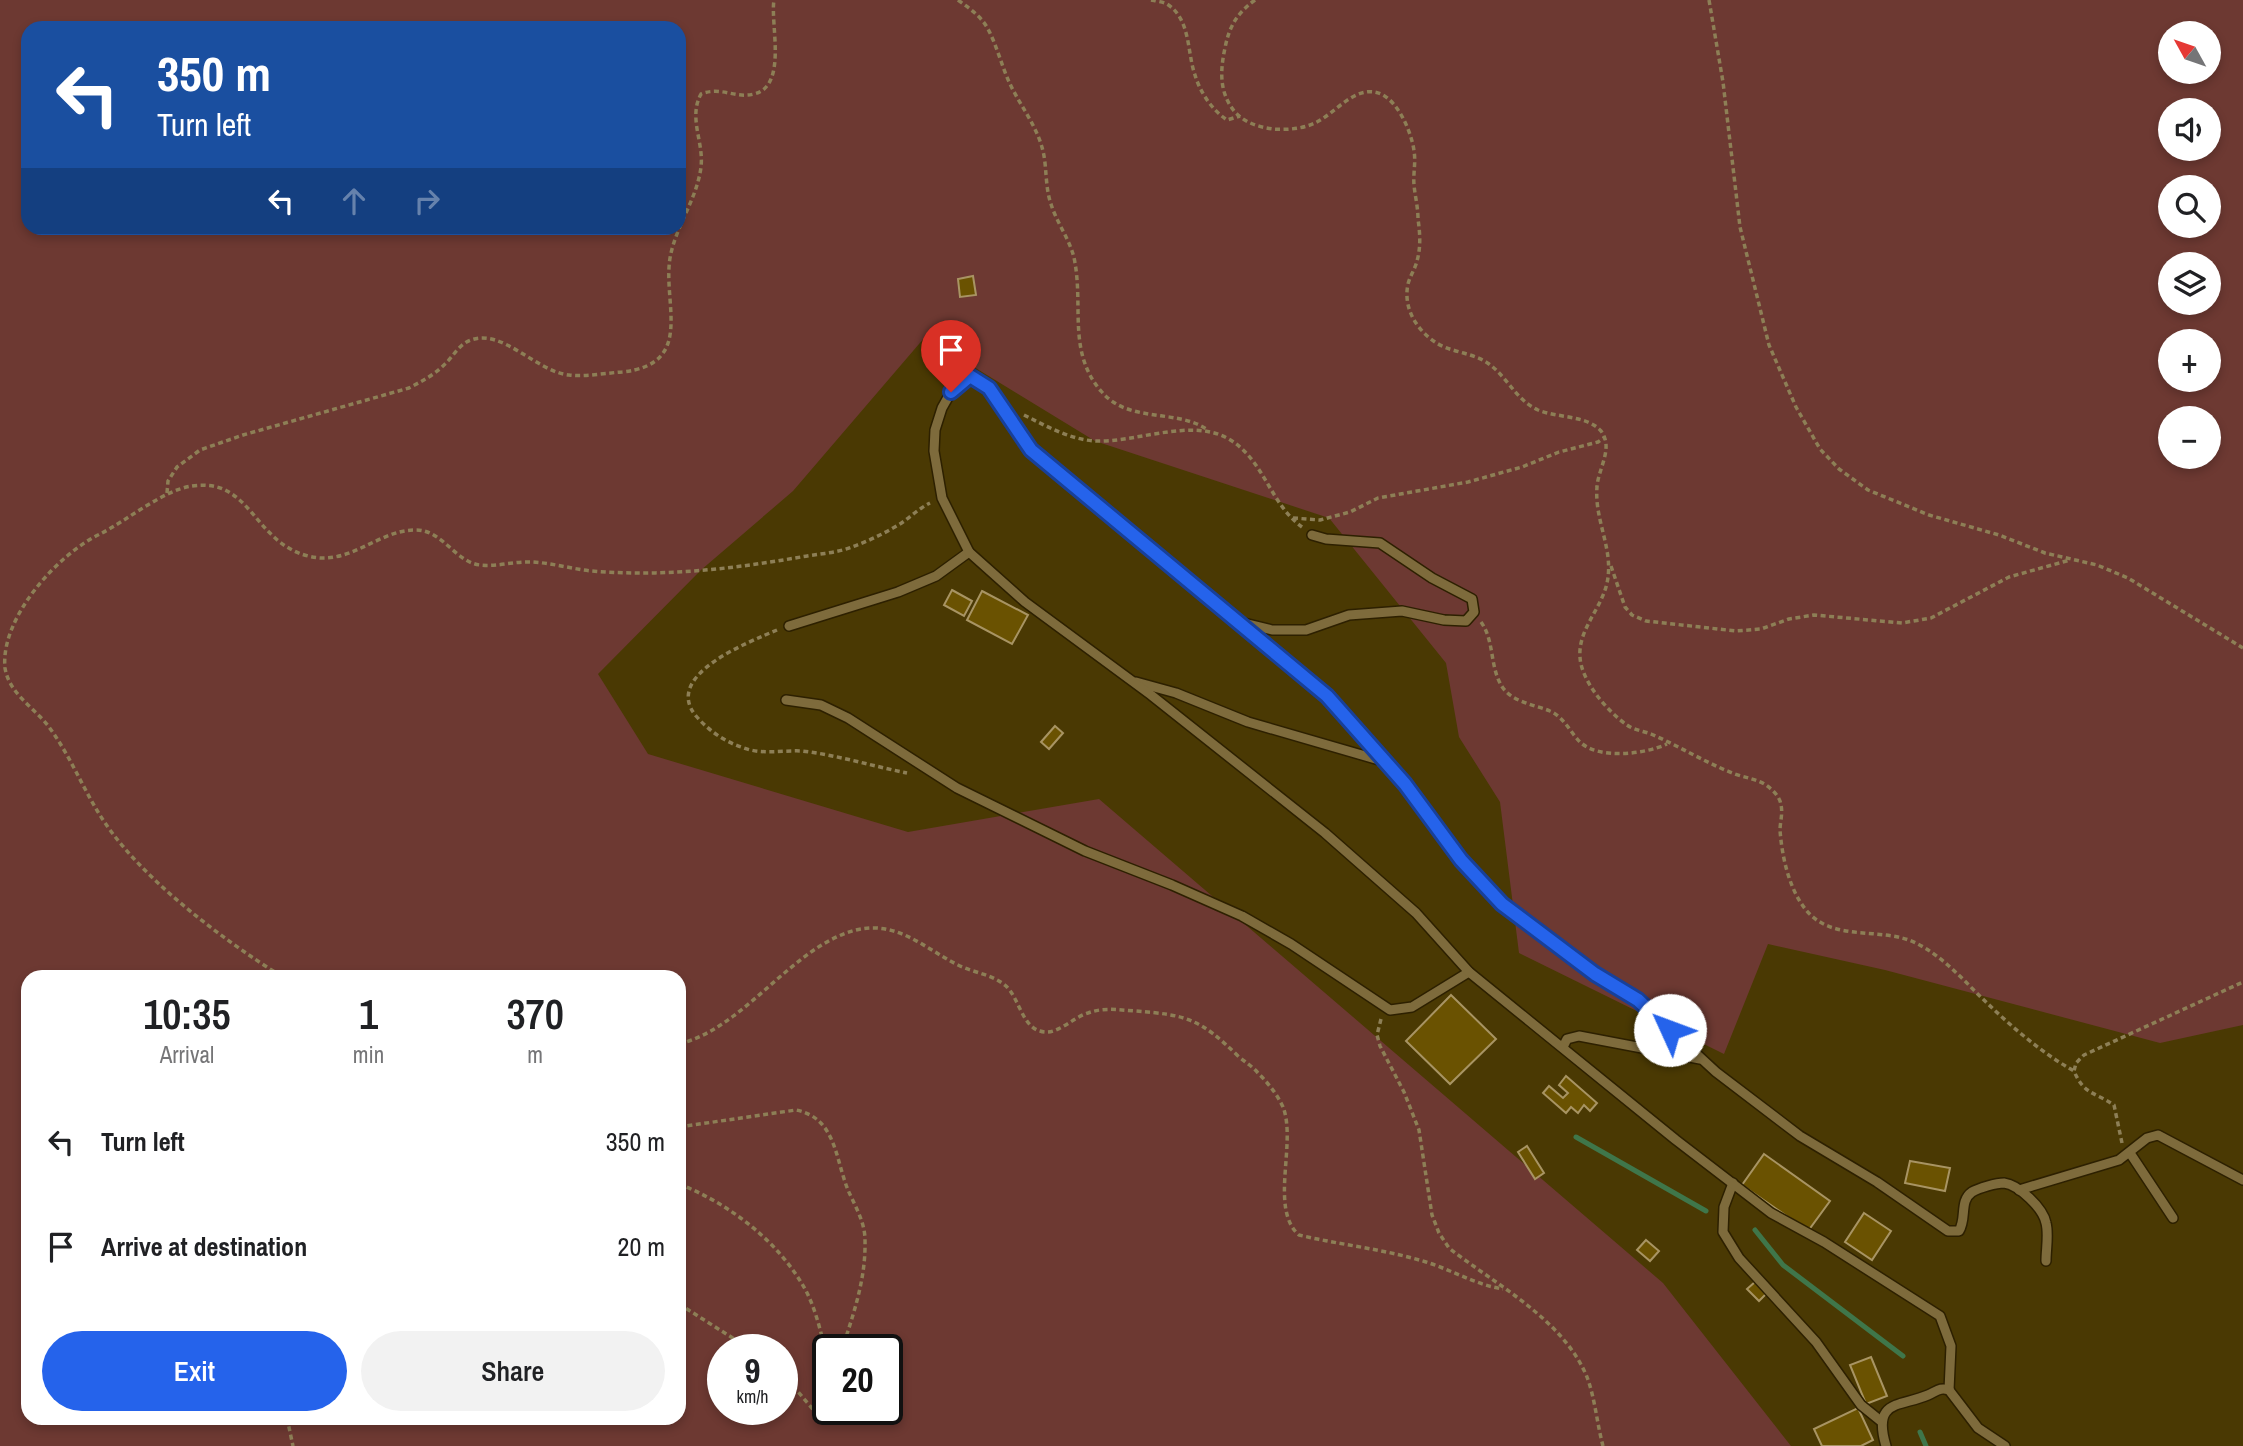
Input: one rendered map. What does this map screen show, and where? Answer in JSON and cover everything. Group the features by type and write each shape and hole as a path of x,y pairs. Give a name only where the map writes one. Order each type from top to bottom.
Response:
{"lane":[{"path":"1949,1390 1951,1346 1940,1316 1824,1242 1772,1213 1733,1183 1469,972 1416,913 1325,833 1131,680 1025,602 969,552 942,498 934,451 935,430 951,392 970,376 989,388 1031,450 1327,696 1386,762 1461,860 1502,904 1595,974 1638,1000 1702,1059 1800,1136 1877,1182 1948,1231 1959,1231 1964,1224 1964,1205 1973,1192 2004,1183 2019,1190 2037,1207 2046,1221 2046,1261"},
{"path":"1238,621 1272,630 1306,630 1361,614 1402,611 1456,622 1466,621 1474,612 1472,599 1463,592 1432,578 1380,543 1326,539 1312,535"},
{"path":"789,626 898,592 936,576 969,552"},
{"path":"1131,680 1176,693 1248,722 1386,762"},
{"path":"786,701 821,705 848,718 957,788 1085,851 1242,916 1291,944 1390,1010 1412,1007 1469,972"},
{"path":"1563,1047 1567,1039 1579,1036 1702,1059"},
{"path":"2019,1190 2105,1165 2130,1153 2147,1138 2158,1135 2243,1180"},
{"path":"2130,1153 2173,1218"},
{"path":"1733,1183 1724,1207 1723,1232 1740,1258 1816,1342 1861,1405 1882,1422"},
{"path":"1886,1446 1882,1422 1888,1411 1897,1403 1928,1395 1941,1388 1949,1390 1978,1428 2006,1446"}],"path":[{"path":"686,214 701,166 695,105 701,94 712,90 753,95 763,89 772,75 775,56 774,0"},
{"path":"958,0 976,13 988,30 1043,151 1051,205 1075,261 1079,348 1088,372 1101,392 1116,405 1140,414 1195,421 1228,438 1250,456 1279,503 1312,535"},
{"path":"1151,0 1167,4 1180,18 1189,41 1195,76 1215,112 1227,120 1240,116"},
{"path":"1255,0 1239,12 1228,35 1221,66 1222,90 1240,116 1261,127 1288,130 1314,124 1364,92 1381,94 1388,99 1406,125 1414,151 1413,181 1420,245 1417,265 1407,286 1414,324 1431,340 1445,348 1486,361 1515,394 1536,409 1598,427 1605,437 1607,449 1597,484 1597,512 1610,564 1625,607 1632,615 1647,621 1735,631 1761,629 1789,619 1814,615 1902,623 1931,618 2009,577 2075,560"},
{"path":"1709,0 1723,82 1740,227 1769,345 1796,407 1820,449 1839,468 1868,490 1929,515 2128,578 2243,648"},
{"path":"167,493 168,481 177,467 200,450 243,435 409,388 432,376 469,340 482,337 495,339 547,369 568,375 629,371 648,366 661,356 670,341 673,321 668,272 671,251 677,235"},
{"path":"999,401 1062,432 1095,441 1208,430"},
{"path":"1293,518 1320,520 1350,512 1378,498 1468,482 1522,467 1559,452 1598,442 1605,437"},
{"path":"273,970 173,897 135,861 98,813 76,769 48,725 18,695 6,672 4,645 21,609 50,571 83,542 145,509 167,493 207,484 225,488 240,499 268,534 292,550 311,557 336,557 395,534 416,530 433,534 476,565 532,562 593,571 680,573 849,549 896,527 916,510 942,498"},
{"path":"1610,564 1606,588 1582,635 1579,659 1587,679 1607,706 1630,727 1736,774 1758,780 1773,789 1781,805 1781,841 1791,883 1804,908 1819,923 1839,931 1898,935 1921,945 1954,970 2025,1036 2074,1071 2090,1094 2103,1097 2114,1105 2123,1145 2130,1153"},
{"path":"1474,612 1490,641 1500,685 1512,696 1553,712 1581,744 1597,750 1641,753 1669,744"},
{"path":"789,626 720,657 695,678 687,694 689,708 720,739 746,749 772,753 800,751 911,774"},
{"path":"686,1041 710,1030 739,1011 834,938 856,930 880,927 902,932 959,965 996,979 1008,988 1034,1028 1042,1033 1054,1031 1087,1013 1107,1009 1186,1018 1208,1028 1256,1070 1275,1091 1284,1109 1287,1127 1287,1215 1293,1230 1299,1235 1364,1246 1425,1262 1503,1289"},
{"path":"2074,1071 2076,1063 2084,1055 2243,982"},
{"path":"1385,1007 1377,1035 1419,1130 1432,1215 1439,1233 1449,1248 1546,1322 1579,1360 1588,1380 1603,1446"},
{"path":"686,1125 796,1110 810,1113 822,1123 841,1163 847,1188 864,1227 863,1275 847,1334"},
{"path":"686,1187 746,1220 783,1257 806,1291 819,1334"},
{"path":"686,1308 726,1334"},
{"path":"798,1392 812,1408"},
{"path":"288,1425 293,1446"}],"shaded area":[{"path":"0,0 2243,0 2243,1025 2160,1043 1885,970 1768,944 1724,1054 1519,953 1500,802 1459,737 1446,663 1329,518 1095,441 925,337 793,491 701,570 598,674 648,754 908,832 1099,799 1663,1283 1791,1446 0,1446"}],"building":[{"path":"973,276 976,295 960,297 958,279"},
{"path":"952,590 972,601 964,616 944,605"},
{"path":"982,591 1028,615 1012,644 967,620"},
{"path":"1055,726 1063,733 1049,749 1041,742"},
{"path":"1451,995 1496,1039 1450,1084 1406,1041"},
{"path":"1566,1076 1597,1103 1590,1111 1584,1105 1578,1113 1571,1107 1566,1113 1543,1093 1549,1086 1563,1098 1568,1093 1559,1085"},
{"path":"1527,1146 1544,1173 1535,1179 1518,1152"},
{"path":"1764,1154 1830,1201 1808,1231 1742,1185"},
{"path":"1910,1161 1950,1168 1945,1191 1905,1183"},
{"path":"1864,1213 1891,1231 1872,1260 1845,1242"},
{"path":"1646,1240 1659,1251 1650,1261 1637,1250"},
{"path":"1755,1282 1766,1294 1759,1301 1747,1289"},
{"path":"1871,1357 1887,1396 1866,1404 1850,1365"},
{"path":"1858,1408 1873,1440 1861,1446 1822,1446 1814,1429"}],"waterway":[{"path":"1576,1137 1706,1211"},
{"path":"1755,1230 1783,1265 1903,1356"},
{"path":"1920,1432 1926,1446"}],"route":[{"path":"951,392 970,376 989,388 1031,450 1327,696 1405,784 1461,860 1502,904 1595,974 1638,1000 1670,1030"}]}
